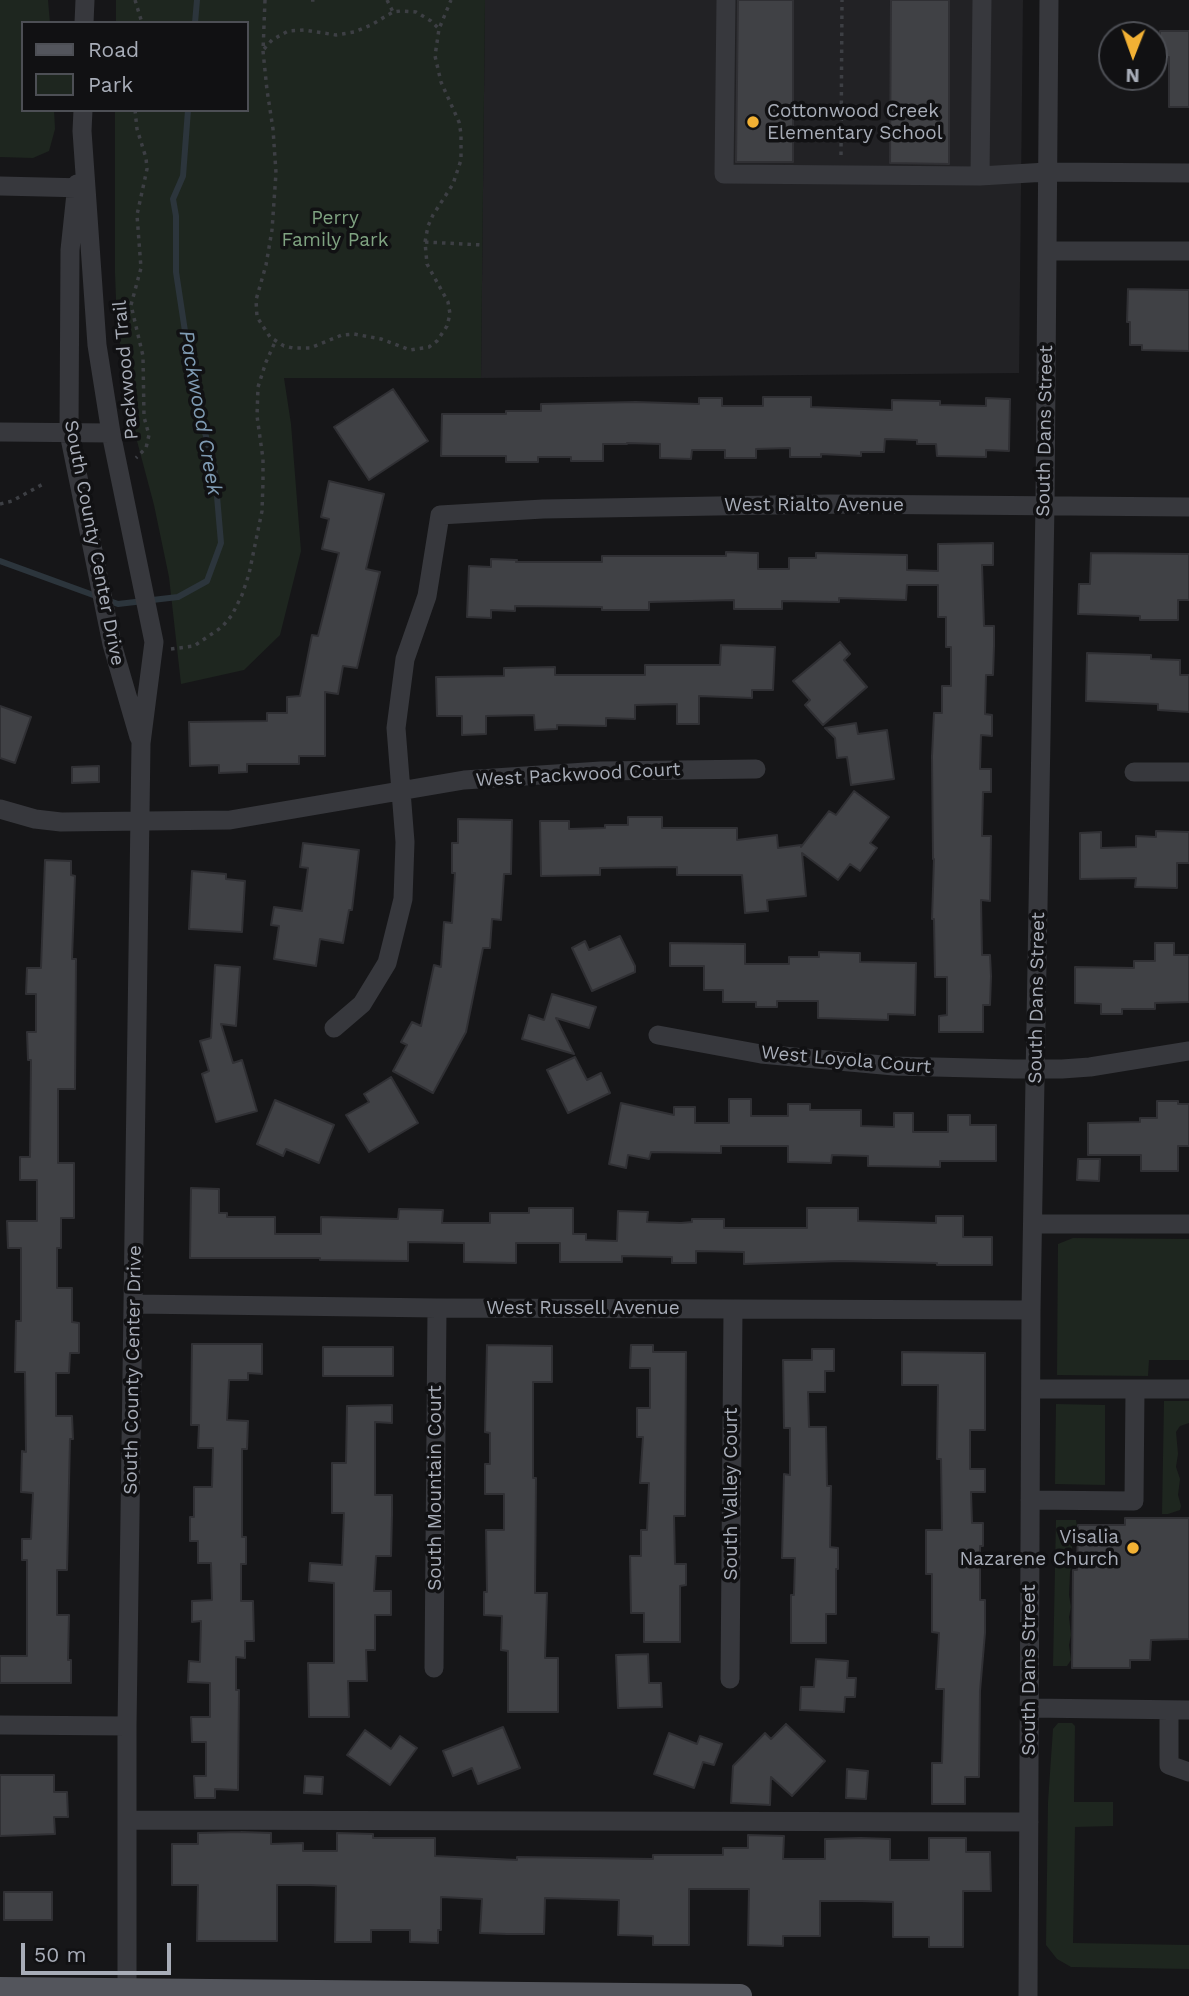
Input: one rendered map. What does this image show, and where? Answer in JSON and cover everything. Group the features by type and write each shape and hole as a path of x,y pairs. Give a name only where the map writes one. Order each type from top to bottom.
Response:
{"main road":[{"path":"0,1989 127,1994 740,1996"}],"street":[{"path":"84,21 85,0"},
{"path":"726,0 724,174 980,176 1047,172 1189,173"},
{"path":"980,176 982,0"},
{"name":"South Dans Street","path":"1028,1996 1031,1310 1045,505 1049,0"},
{"name":"South County Center Drive","path":"83,112 81,188 97,345 111,433 139,564 162,646 141,743 127,1994"},
{"path":"0,186 81,188"},
{"name":"South County Center Drive","path":"81,188 70,250 69,433 111,644 141,743"},
{"path":"1047,251 1189,251"},
{"path":"0,432 111,433"},
{"name":"West Rialto Avenue","path":"400,792 396,728 405,659 427,596 440,515 542,509 831,503 1189,507"},
{"name":"West Packwood Court","path":"0,809 35,819 61,822 230,820 464,780 587,772 756,769"},
{"path":"1134,772 1189,772"},
{"path":"334,1028 362,1004 387,963 403,899 405,842 400,792"},
{"name":"West Loyola Court","path":"658,1035 761,1054 894,1066 1035,1069 1090,1067 1189,1051"},
{"path":"1033,1224 1189,1224"},
{"name":"West Russell Avenue","path":"134,1304 1031,1310"},
{"name":"South Mountain Court","path":"434,1668 437,1308"},
{"name":"South Valley Court","path":"730,1679 733,1309"},
{"path":"1031,1389 1189,1390"},
{"path":"1030,1500 1133,1501 1135,1390"},
{"path":"1029,1708 1189,1710"},
{"path":"1169,1710 1169,1765 1189,1772"},
{"path":"0,1725 128,1726"},
{"path":"127,1820 1028,1822"}],"path":[{"path":"135,0 141,21"},
{"path":"265,0 263,51 276,173 272,230 256,300 257,317 275,342 293,348 310,348 342,335 354,334 374,337 410,350 429,347 443,334 450,314 448,302 427,264 425,242 433,215 459,171 462,148 458,122 437,70 436,46 439,29 451,0"},
{"path":"387,0 393,12"},
{"path":"841,163 842,0"},
{"path":"263,51 269,43 288,31 304,30 336,35 354,32 401,10 416,12 439,29"},
{"name":"Packwood Trail","path":"135,112 147,169 136,215 141,268 131,305 143,356 144,417 149,435 146,448 135,460"},
{"path":"425,242 483,245"},
{"path":"162,646 194,646 222,627 237,605 249,574 262,511 258,387 275,342"},
{"path":"0,504 12,501 46,483"}],"shaded area":[{"name":"Cottonwood Creek Elementary School","path":"485,0 1023,0 1019,373 481,378"}],"green space":[{"path":"0,0 48,0 50,21 21,21 21,112 54,112 55,129 49,151 33,158 0,157"},
{"name":"Perry Family Park","path":"116,0 485,0 481,378 284,378 291,424 301,551 280,635 244,670 181,684 169,577 137,441 117,326 115,112 248,112 248,21 116,21"},
{"path":"1073,1238 1189,1239 1189,1360 1149,1360 1148,1376 1057,1375 1058,1244"},
{"path":"1164,1401 1189,1401 1189,1423 1180,1426 1176,1432 1176,1467 1180,1479 1178,1495 1181,1506 1180,1510 1168,1514 1162,1514"},
{"path":"1056,1404 1105,1405 1105,1485 1055,1484"},
{"path":"1056,1520 1076,1520 1077,1527 1072,1542 1069,1595 1071,1660 1067,1666 1053,1666"},
{"path":"1058,1723 1072,1723 1075,1726 1074,1802 1113,1802 1113,1826 1075,1827 1073,1943 1189,1945 1189,1969 1071,1967 1057,1959 1046,1945 1048,1802 1053,1729"}],"building":[{"path":"738,0 793,0 793,162 736,162"},
{"path":"891,0 949,0 949,164 890,163"},
{"path":"1168,31 1189,31 1189,107 1169,107"},
{"path":"1128,289 1189,290 1189,351 1142,350 1142,345 1130,345 1130,322 1127,322"},
{"path":"393,389 428,441 369,480 334,427"},
{"path":"763,397 811,397 811,407 892,410 892,400 986,406 986,398 1010,399 1009,451 986,450 986,457 937,456 936,444 917,444 917,440 885,439 884,452 861,452 861,456 821,454 821,457 790,457 790,448 756,449 756,458 725,458 725,450 692,450 691,459 660,458 660,444 627,443 603,444 603,461 538,457 538,462 506,462 506,456 441,456 442,414 541,411 541,404 699,404 699,398 722,398 722,406 763,406"},
{"path":"329,481 384,494 366,569 380,572 357,668 343,666 338,694 325,692 325,756 299,756 299,764 247,764 247,772 219,773 219,765 190,766 189,722 267,721 267,713 287,713 287,697 300,696 312,635 318,636 339,553 322,549 329,519 321,517"},
{"path":"993,543 993,565 982,565 984,626 994,626 993,675 986,675 985,714 992,715 992,736 981,735 980,769 991,769 991,792 983,792 982,836 991,836 990,901 981,900 982,955 990,955 991,976 990,1005 983,1005 983,1032 939,1032 939,1016 947,1015 947,977 935,977 932,919 932,756 934,713 942,713 942,686 951,686 951,647 946,647 946,617 938,617 938,585 907,585 906,600 839,598 839,602 782,601 782,609 734,609 734,600 649,602 649,610 515,606 515,611 491,610 491,618 467,617 469,566 491,567 491,559 517,560 516,562 602,562 602,556 726,556 726,552 758,553 758,569 789,569 789,558 816,558 816,553 907,555 907,570 938,571 938,544"},
{"path":"1091,553 1189,554 1189,600 1178,600 1178,620 1140,620 1140,616 1078,614 1079,584 1090,584"},
{"path":"840,642 850,654 844,660 867,687 823,725 805,705 810,700 793,681"},
{"path":"721,645 775,647 773,690 752,690 752,698 699,696 699,724 677,724 677,704 635,705 635,719 606,718 606,726 557,725 557,729 535,730 534,715 486,716 486,734 462,735 462,716 437,716 436,677 504,676 504,668 555,667 555,675 645,675 645,665 720,665"},
{"path":"1087,653 1151,655 1151,659 1180,660 1180,675 1189,675 1189,712 1158,710 1158,704 1086,701"},
{"path":"0,706 31,717 15,763 0,758"},
{"path":"856,723 858,734 887,730 894,779 851,785 847,757 837,758 835,738 825,728"},
{"path":"99,766 99,782 72,783 72,767"},
{"path":"854,791 889,817 870,843 877,848 860,871 850,864 838,880 802,853 806,896 767,900 768,911 745,913 742,875 677,875 677,867 600,868 600,875 541,876 540,821 569,821 569,829 605,828 605,825 628,825 628,817 662,817 662,828 737,828 737,840 777,835 778,848 801,847 829,811 836,815"},
{"path":"458,819 512,820 511,874 504,874 501,920 492,919 490,948 483,948 466,1032 433,1093 393,1071 407,1045 401,1042 412,1022 421,1026 434,965 441,967 444,922 452,923 455,873 452,873 452,843 458,843"},
{"path":"1156,831 1189,832 1189,863 1177,863 1177,888 1135,887 1136,878 1080,879 1080,833 1101,832 1101,848 1136,847 1136,836 1156,837"},
{"path":"303,843 359,850 352,910 349,910 343,943 320,939 316,966 274,959 279,926 271,925 274,907 302,911 308,868 300,867"},
{"path":"45,860 71,861 71,875 75,876 72,959 76,959 75,1089 58,1089 58,1163 74,1163 74,1218 61,1218 61,1248 57,1248 57,1288 72,1288 72,1322 79,1323 79,1353 70,1353 69,1373 56,1373 56,1416 72,1416 67,1570 57,1570 57,1615 69,1615 68,1660 71,1660 71,1683 0,1683 0,1656 27,1656 27,1560 22,1560 22,1539 31,1539 33,1493 21,1492 22,1451 26,1452 25,1372 15,1372 16,1321 21,1321 21,1248 8,1248 7,1221 37,1221 37,1180 20,1180 20,1157 30,1157 31,1060 28,1060 27,1032 36,1032 36,994 26,994 27,968 41,968"},
{"path":"192,871 226,874 226,879 245,881 242,932 189,929"},
{"path":"620,936 635,966 635,972 592,991 572,948 585,941 589,950"},
{"path":"670,943 745,944 745,964 789,964 789,957 819,957 819,952 860,953 860,962 916,963 915,1015 888,1014 888,1020 818,1018 818,1001 777,1001 777,1007 756,1007 756,1002 723,1002 723,990 704,990 704,966 670,966"},
{"path":"1155,943 1174,943 1174,955 1189,955 1189,1002 1155,1003 1155,1009 1122,1009 1122,1014 1101,1014 1101,1004 1075,1003 1075,967 1134,968 1134,961 1155,961"},
{"path":"215,965 240,967 236,1026 221,1024 233,1063 242,1060 257,1111 216,1122 202,1074 209,1071 200,1041 211,1038"},
{"path":"552,994 596,1007 589,1028 556,1018 574,1054 522,1039 529,1015 544,1020"},
{"path":"575,1057 587,1080 601,1073 610,1093 568,1113 547,1070"},
{"path":"391,1077 418,1123 369,1152 346,1115 369,1102 364,1094"},
{"path":"729,1099 751,1099 751,1116 788,1116 788,1104 810,1104 810,1110 861,1110 861,1126 894,1127 894,1113 913,1113 913,1132 948,1132 948,1115 970,1115 970,1125 996,1125 996,1161 940,1161 940,1167 868,1166 868,1156 832,1155 831,1163 788,1162 788,1146 721,1146 721,1153 651,1152 649,1159 628,1155 626,1168 609,1164 621,1103 674,1115 674,1107 695,1107 695,1123 729,1123"},
{"path":"275,1100 334,1125 319,1163 286,1149 283,1156 257,1144"},
{"path":"1157,1101 1189,1104 1189,1146 1178,1146 1178,1171 1141,1171 1141,1155 1088,1155 1088,1123 1140,1122 1140,1118 1157,1118"},
{"path":"1078,1159 1100,1159 1099,1181 1077,1180"},
{"path":"191,1188 219,1189 219,1213 227,1213 227,1217 275,1217 275,1234 321,1234 321,1217 398,1219 399,1209 443,1210 442,1223 490,1223 490,1213 529,1213 529,1208 573,1208 573,1234 586,1234 586,1240 617,1241 618,1211 648,1212 647,1222 681,1223 692,1222 692,1219 724,1219 724,1228 807,1228 807,1208 858,1208 858,1221 936,1223 936,1216 963,1216 963,1237 992,1237 992,1265 841,1261 744,1264 744,1252 696,1251 696,1263 672,1263 672,1257 622,1256 622,1262 560,1262 560,1243 516,1243 516,1263 464,1262 464,1243 408,1242 408,1261 190,1258"},
{"path":"192,1344 262,1344 262,1374 248,1373 248,1380 229,1380 227,1420 248,1421 247,1449 242,1449 242,1537 246,1537 246,1564 241,1564 241,1601 253,1601 254,1641 245,1641 245,1658 236,1657 236,1690 239,1690 238,1790 215,1789 215,1798 195,1798 194,1776 206,1776 206,1742 192,1742 191,1717 210,1717 210,1683 188,1682 189,1661 200,1662 201,1621 192,1622 192,1601 212,1600 211,1563 198,1563 198,1541 190,1541 190,1517 194,1517 194,1487 212,1487 213,1448 198,1448 199,1425 191,1425"},
{"path":"487,1345 552,1346 552,1382 533,1382 533,1478 536,1478 535,1593 547,1593 545,1658 558,1658 558,1712 508,1712 508,1651 501,1650 502,1616 484,1615 484,1592 487,1592 486,1530 504,1530 504,1494 485,1494 485,1464 490,1464 490,1433 485,1432"},
{"path":"631,1345 653,1345 653,1352 686,1352 685,1516 674,1516 675,1564 686,1564 686,1585 680,1586 680,1642 644,1642 644,1613 631,1613 630,1556 641,1556 641,1530 647,1530 649,1483 640,1483 643,1437 637,1437 637,1408 650,1408 650,1368 630,1368"},
{"path":"323,1347 393,1347 393,1376 323,1376"},
{"path":"812,1349 834,1349 834,1371 825,1371 825,1392 808,1392 809,1427 826,1427 827,1486 831,1486 830,1547 838,1548 836,1614 826,1614 826,1643 791,1643 791,1595 794,1595 795,1558 782,1558 784,1474 790,1475 790,1428 784,1428 783,1360 812,1360"},
{"path":"902,1352 985,1353 985,1430 970,1430 970,1469 985,1469 985,1492 971,1492 972,1523 983,1523 983,1546 980,1546 980,1600 985,1600 985,1633 980,1691 979,1777 965,1777 965,1804 932,1804 932,1763 942,1763 944,1689 936,1689 939,1633 932,1632 932,1574 926,1574 926,1530 942,1530 941,1459 937,1459 938,1385 902,1385"},
{"path":"392,1405 392,1423 375,1422 375,1495 392,1495 392,1515 391,1556 376,1556 374,1591 391,1591 391,1615 375,1615 375,1650 366,1650 367,1681 348,1681 349,1717 309,1717 308,1663 334,1663 334,1583 309,1581 310,1563 342,1565 344,1513 332,1513 332,1463 346,1463 347,1406"},
{"name":"Visalia Nazarene Church","path":"1125,1518 1189,1518 1189,1639 1151,1640 1150,1660 1130,1660 1130,1668 1072,1668 1073,1570 1077,1570 1078,1525 1125,1525"},
{"path":"648,1654 649,1683 661,1683 662,1707 618,1708 616,1655"},
{"path":"816,1659 848,1661 847,1678 856,1678 855,1697 845,1697 844,1712 800,1710 801,1687 814,1687"},
{"path":"786,1724 825,1761 792,1796 771,1777 770,1805 731,1803 733,1766 765,1733 771,1739"},
{"path":"503,1727 520,1768 478,1784 472,1768 453,1776 443,1751"},
{"path":"365,1730 391,1749 400,1736 417,1748 390,1785 347,1755"},
{"path":"669,1733 697,1744 700,1736 722,1744 714,1765 703,1762 694,1788 654,1774"},
{"path":"847,1769 868,1771 866,1799 846,1798"},
{"path":"0,1775 54,1775 54,1792 67,1792 68,1817 54,1817 55,1834 0,1836"},
{"path":"305,1776 323,1777 322,1794 304,1793"},
{"path":"198,1833 271,1833 271,1844 303,1843 303,1851 337,1851 337,1833 373,1834 373,1838 435,1838 435,1856 517,1860 517,1857 653,1859 653,1855 723,1855 723,1848 748,1848 748,1835 784,1836 783,1859 825,1859 825,1839 861,1838 890,1839 890,1860 929,1860 929,1838 966,1838 966,1852 990,1852 991,1891 963,1891 963,1947 929,1947 929,1937 893,1937 893,1902 861,1901 820,1901 820,1936 783,1936 783,1946 748,1945 749,1889 689,1889 689,1945 653,1945 653,1936 618,1935 619,1900 545,1898 544,1934 507,1934 480,1933 482,1899 441,1897 441,1930 438,1930 438,1943 410,1942 410,1930 371,1930 371,1942 335,1942 336,1886 310,1885 277,1885 277,1941 197,1941 198,1885 172,1885 172,1844 198,1844"},
{"path":"4,1892 52,1892 52,1920 4,1920"}],"waterway":[{"name":"Packwood Creek","path":"195,21 197,0"},
{"name":"Packwood Creek","path":"0,561 118,604 178,597 207,581 221,543 215,473 188,351 176,272 176,216 173,199 183,176 188,112"}],"place":[{"name":"Cottonwood Creek Elementary School","path":"753,122"},
{"name":"Visalia Nazarene Church","path":"1133,1548"}]}
